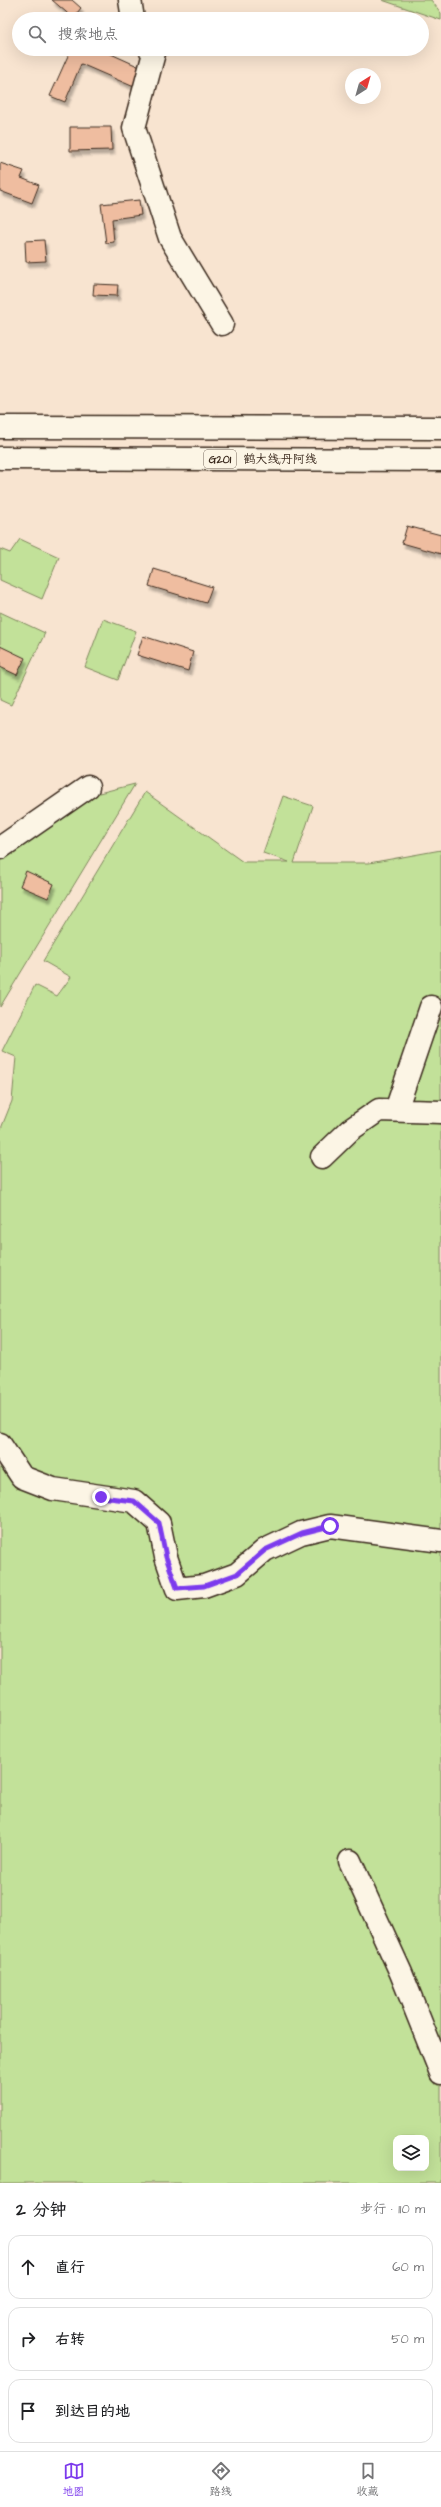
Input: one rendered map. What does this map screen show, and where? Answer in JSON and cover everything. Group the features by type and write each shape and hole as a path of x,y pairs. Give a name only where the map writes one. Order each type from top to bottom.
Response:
{"main road":[{"path":"130,0 132,12"},
{"path":"153,56 134,128 170,238 222,324"},
{"path":"0,427 441,428"},
{"name":"鹤大线;丹阿线","path":"0,458 441,460"},
{"path":"5,840 88,787"},
{"path":"396,1110 431,1006"},
{"path":"322,1156 350,1130 379,1110 441,1112"},
{"path":"0,1444 22,1477 53,1489 134,1501 159,1523 166,1557 177,1588 204,1586 237,1574 265,1550 302,1533 330,1526 441,1541"},
{"path":"350,1861 401,1973 441,2073"}],"green space":[{"path":"382,0 431,0 441,13 441,20 429,16 429,12 417,12"},
{"path":"20,539 59,557 42,599 0,580 0,549 10,553"},
{"path":"0,612 45,633 11,705 0,700"},
{"path":"103,619 136,631 118,680 85,667"},
{"path":"135,784 0,1007 0,857 91,795"},
{"path":"145,792 243,862 289,862 263,853 283,796 313,806 294,863 369,863 441,850 441,2183 0,2183 0,1131 12,1101 16,1057 2,1051 35,985 57,996 71,977 43,961"}],"building":[{"path":"52,0 72,0 81,8 78,12 66,12"},
{"path":"68,56 115,56 142,68 134,87 81,64 65,102 50,96"},
{"path":"70,127 111,127 112,150 70,151"},
{"path":"0,163 24,171 21,178 39,185 32,203 0,191"},
{"path":"139,200 141,215 112,219 114,242 106,243 101,204"},
{"path":"44,240 46,261 26,262 25,241"},
{"path":"94,284 118,285 117,296 93,295"},
{"path":"407,526 441,535 441,554 402,543"},
{"path":"154,569 212,587 206,603 149,586"},
{"path":"143,636 193,652 188,671 137,655"},
{"path":"0,646 25,658 17,675 0,667"},
{"path":"26,871 54,884 48,898 20,886"}],"route":[{"path":"101,1497 134,1501 159,1523 166,1557 177,1588 204,1586 237,1574 265,1550 302,1533 330,1526"}]}
